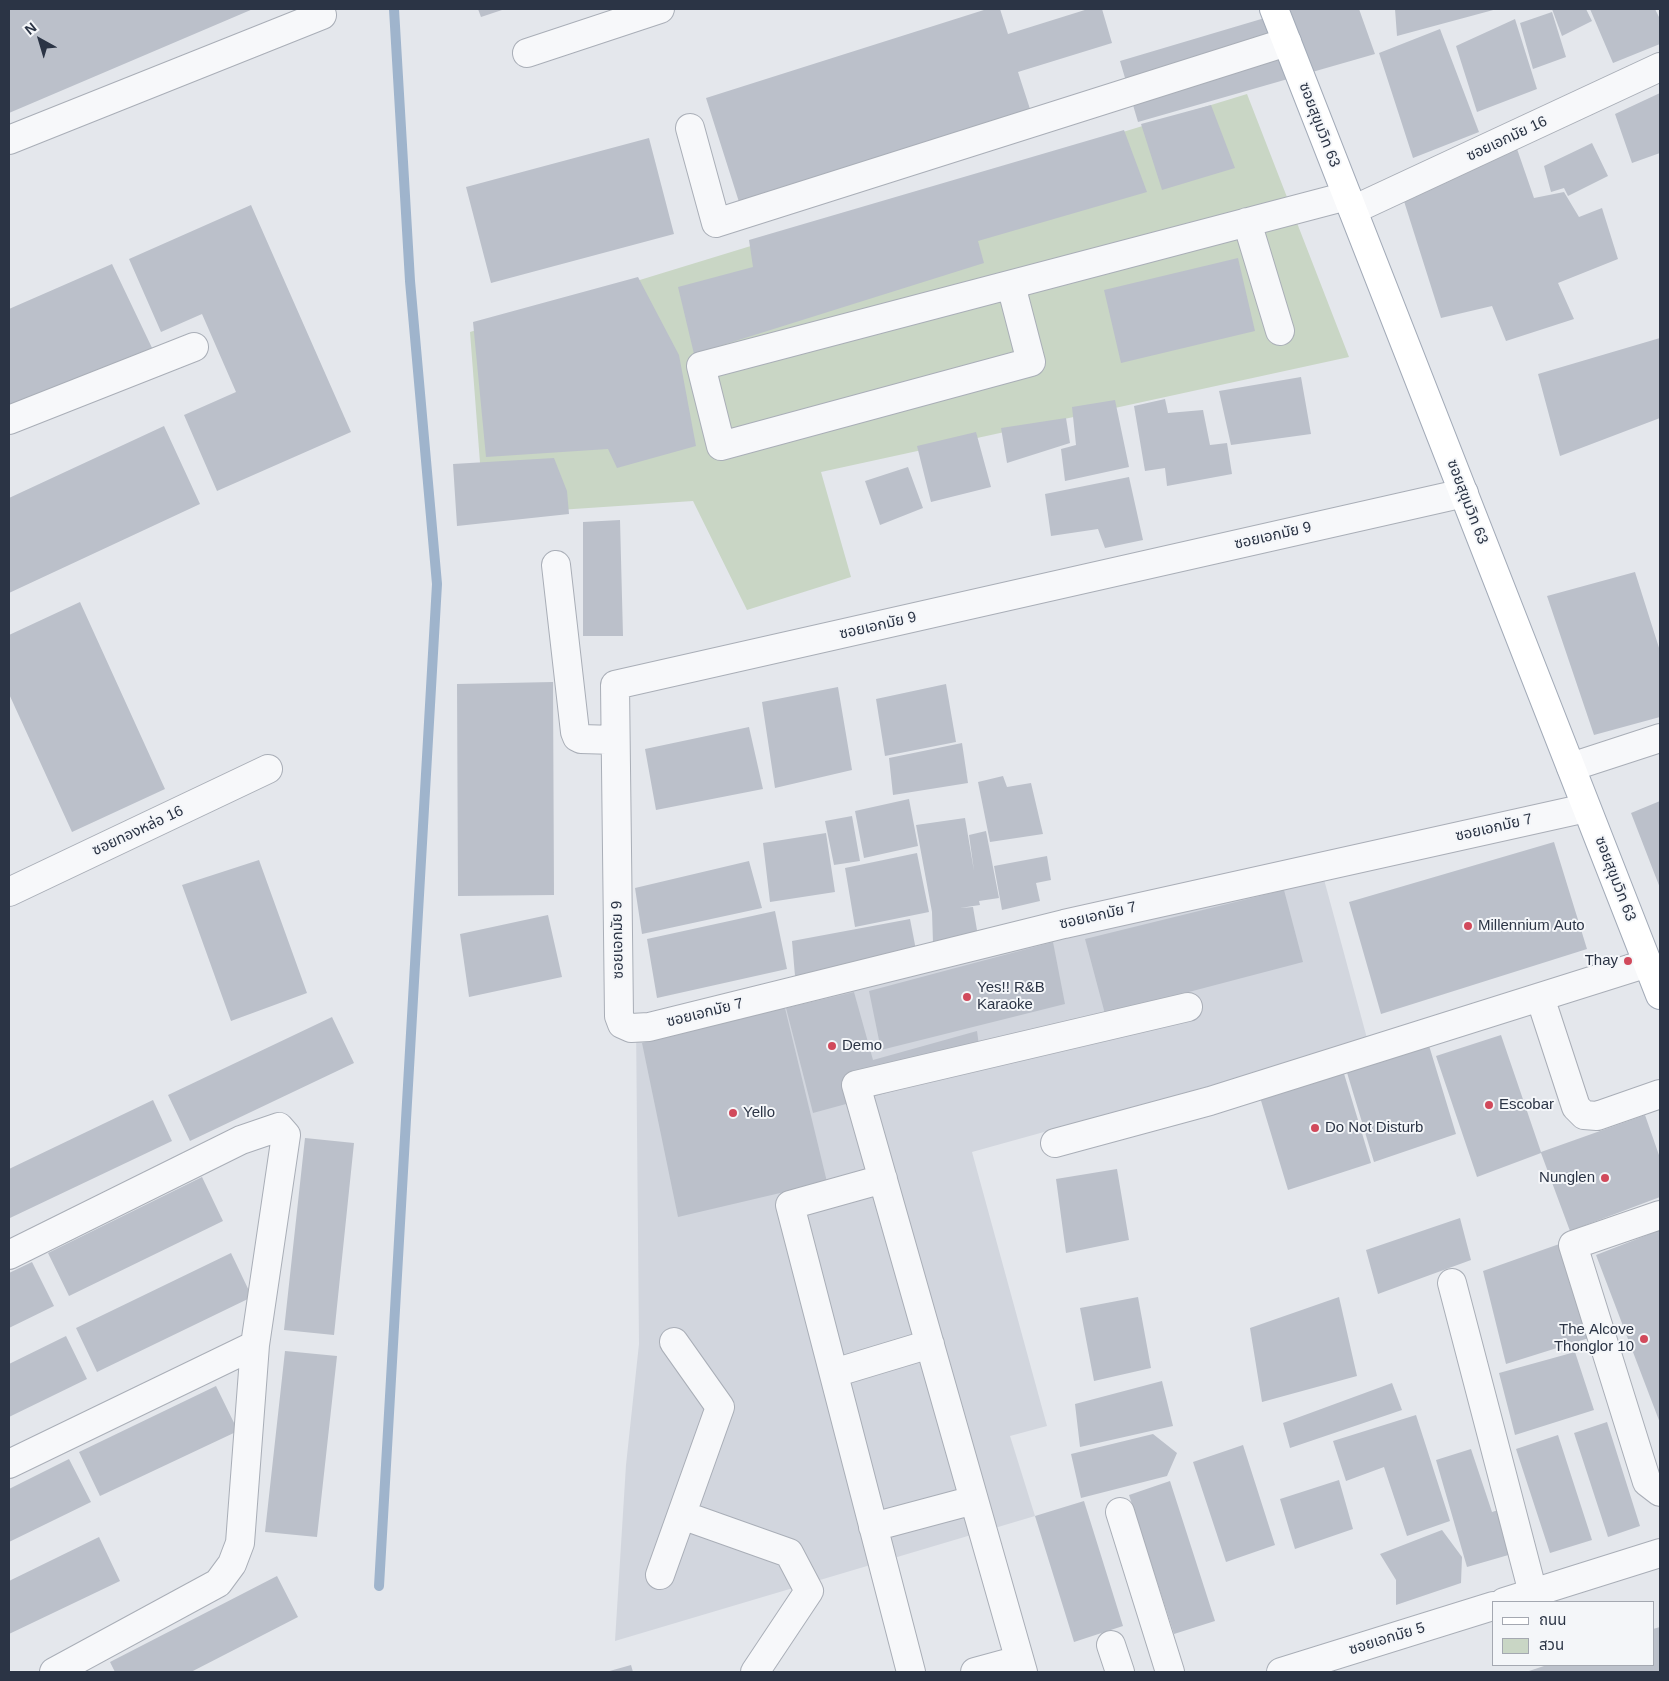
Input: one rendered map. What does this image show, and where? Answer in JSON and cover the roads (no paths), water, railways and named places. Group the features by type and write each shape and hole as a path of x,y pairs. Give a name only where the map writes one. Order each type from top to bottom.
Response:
{"main road":[{"name":"ซอยสุขุมวิท 63","path":"1274,9 1660,996"}],"street":[{"path":"527,54 660,9"},
{"path":"9,140 322,15"},
{"path":"690,128 716,223 1287,42"},
{"name":"ซอยเอกมัย 16","path":"1011,285 1031,362 721,446 701,366 1247,222 1350,203 1660,67"},
{"path":"1247,222 1280,331"},
{"path":"9,420 194,347"},
{"name":"ซอยเอกมัย 9","path":"618,1016 614,685 1464,493"},
{"path":"556,564 575,732 581,739 615,740"},
{"path":"1571,767 1660,738"},
{"name":"ซอยทองหล่อ 16","path":"9,892 268,770"},
{"name":"ซอยเอกมัย 7","path":"618,1016 622,1024 631,1028 649,1027 1064,924 1586,808"},
{"path":"1055,1143 1210,1101 1648,963"},
{"path":"1540,997 1576,1107 1584,1114 1597,1116 1660,1094"},
{"path":"975,1672 1021,1666 856,1085 1188,1007"},
{"path":"9,1255 241,1140 279,1127 286,1135 255,1345 240,1543 232,1564 218,1582 54,1672"},
{"path":"883,1179 790,1206 911,1672"},
{"path":"1660,1215 1573,1245 1647,1482 1660,1492"},
{"path":"1452,1283 1533,1593"},
{"path":"660,1575 720,1407 674,1342"},
{"path":"834,1373 930,1344"},
{"path":"9,1464 255,1345"},
{"path":"874,1527 974,1500"},
{"path":"1120,1512 1170,1672"},
{"path":"682,1516 788,1554 809,1591 755,1672"},
{"path":"1507,1601 1660,1553"},
{"name":"ซอยเอกมัย 5","path":"1281,1672 1492,1606"},
{"path":"1111,1645 1120,1672"}],"waterway":[{"path":"379,1586 437,584 410,281 394,9"}],"place":[{"name":"Millennium Auto","path":"1468,926"},
{"name":"Thay","path":"1628,961"},
{"name":"Yes!! R&B Karaoke","path":"967,997"},
{"name":"Demo","path":"832,1046"},
{"name":"Escobar","path":"1489,1105"},
{"name":"Yello","path":"733,1113"},
{"name":"Do Not Disturb","path":"1315,1128"},
{"name":"Nunglen","path":"1605,1178"},
{"name":"The Alcove Thonglor 10","path":"1644,1339"}]}
